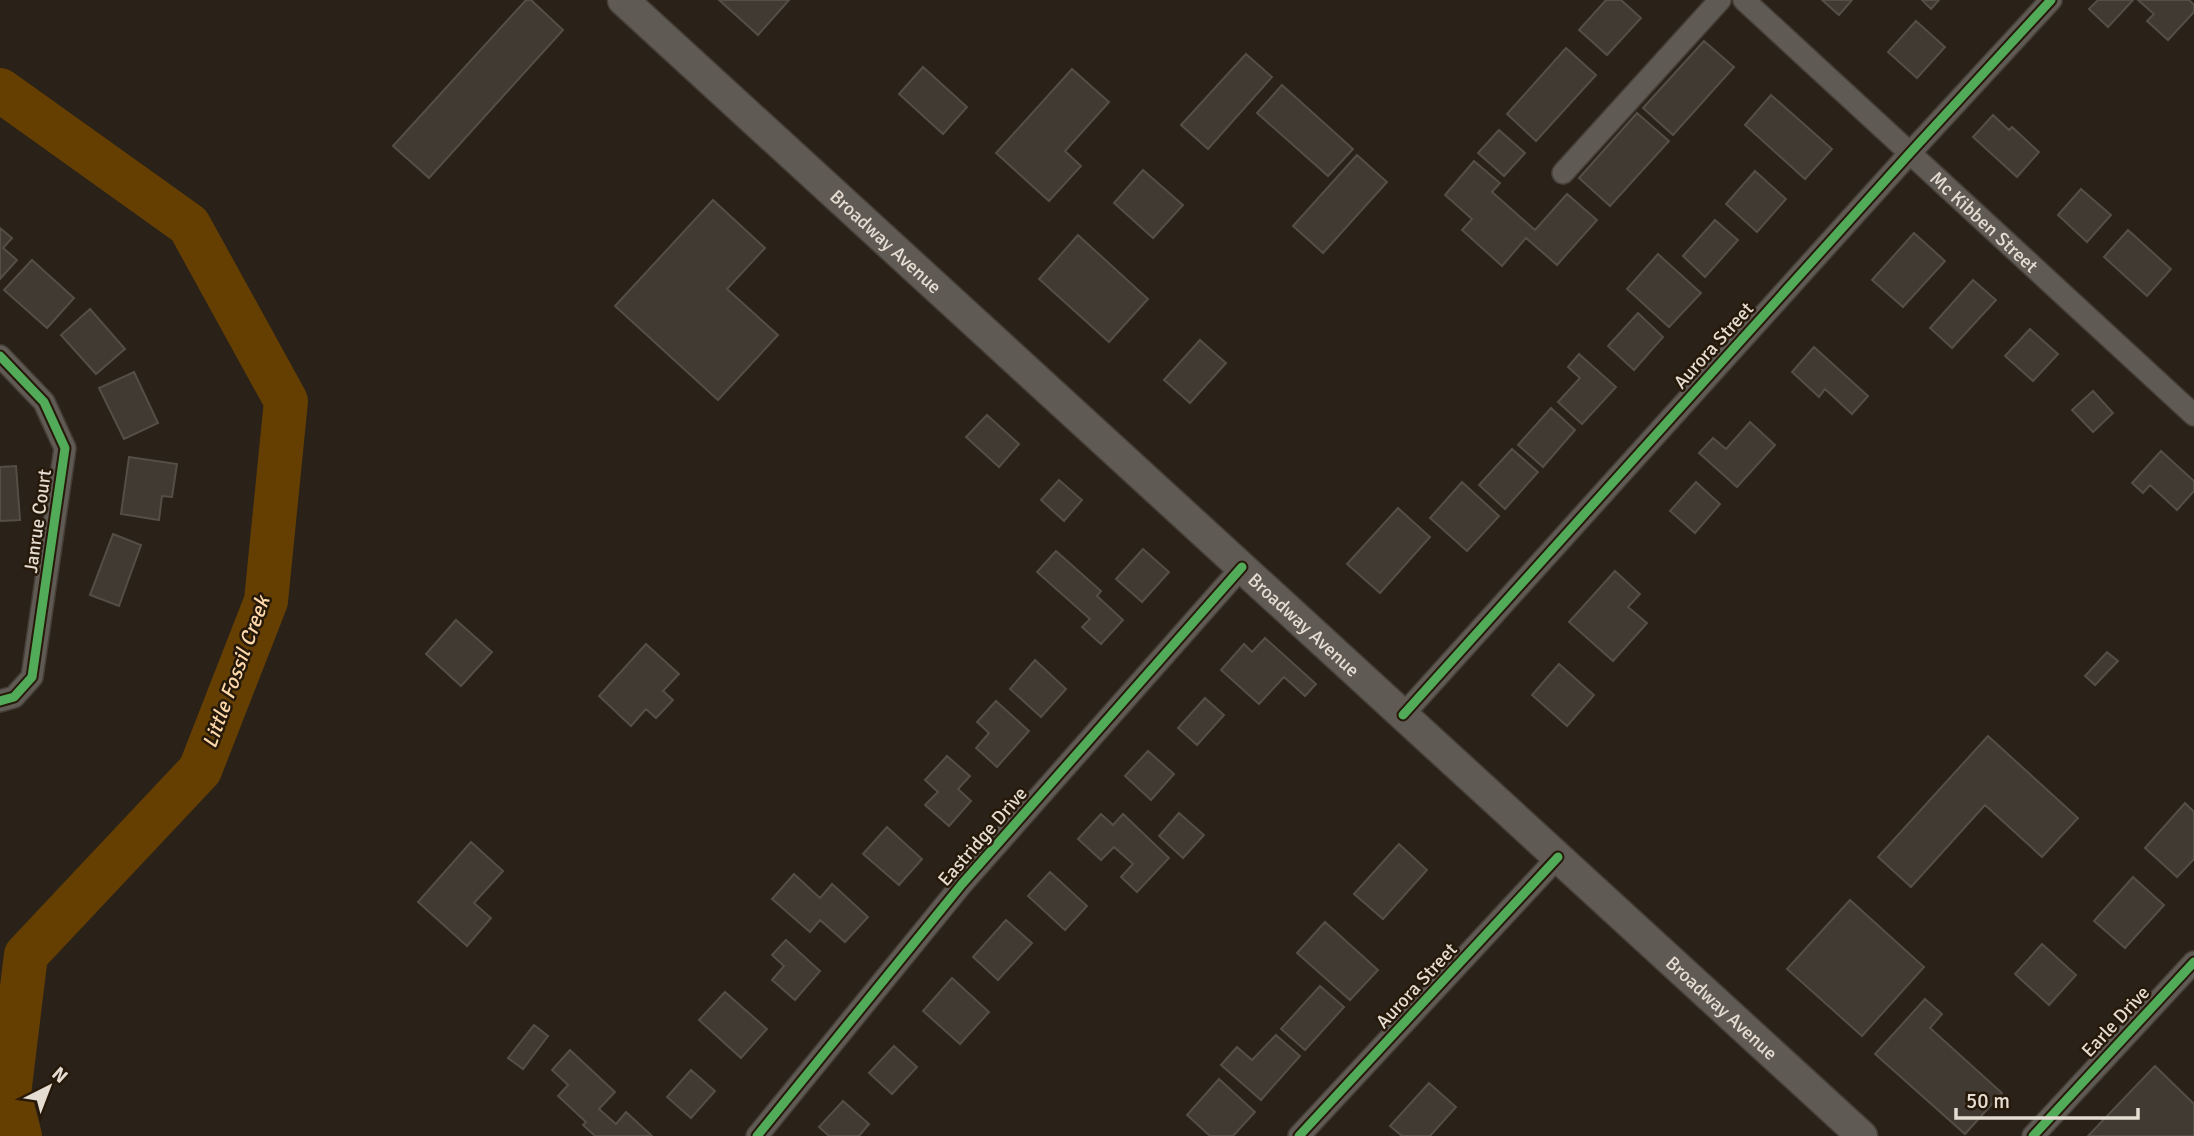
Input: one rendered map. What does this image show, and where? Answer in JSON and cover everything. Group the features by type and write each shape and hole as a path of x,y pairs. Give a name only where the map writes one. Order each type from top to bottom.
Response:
{"main road":[{"name":"Broadway Avenue","path":"625,1 1862,1136"}],"street":[{"path":"1563,173 1720,0"},
{"name":"Mc Kibben Street","path":"1744,0 2194,415"},
{"name":"Aurora Street","path":"1403,715 2051,0"},
{"name":"Janrue Court","path":"0,356 44,402 65,448 32,677 14,697 3,701"},
{"name":"Eastridge Drive","path":"757,1136 962,884 1242,567"},
{"name":"Aurora Street","path":"1299,1136 1558,857"},
{"name":"Earle Drive","path":"2033,1136 2194,961"}],"building":[{"path":"526,0 531,0 563,30 429,178 393,146"},
{"path":"719,0 789,0 758,35"},
{"path":"1606,0 1621,0 1641,18 1607,55 1579,30"},
{"path":"1822,0 1852,0 1839,15"},
{"path":"1922,0 1939,0 1931,9"},
{"path":"2098,0 2133,0 2108,27 2089,9"},
{"path":"2138,0 2189,0 2194,5 2194,12 2168,40 2147,21 2154,14"},
{"path":"1916,21 1945,47 1917,78 1888,52"},
{"path":"1704,41 1734,67 1673,135 1643,108"},
{"path":"1566,48 1596,75 1536,141 1507,114"},
{"path":"1246,54 1272,77 1208,149 1181,125"},
{"path":"923,67 967,107 943,134 899,94"},
{"path":"1072,69 1109,102 1065,151 1081,166 1049,201 996,153"},
{"path":"1282,85 1353,149 1328,176 1257,113"},
{"path":"1771,95 1832,149 1805,179 1745,125"},
{"path":"1637,113 1669,141 1610,206 1579,178"},
{"path":"1993,115 2009,130 2012,127 2039,152 2017,177 1973,137"},
{"path":"1499,130 1525,153 1504,176 1478,153"},
{"path":"1357,155 1387,182 1323,253 1293,226"},
{"path":"1474,161 1500,183 1492,192 1535,230 1567,194 1597,220 1557,265 1526,238 1502,266 1462,230 1472,219 1445,195"},
{"path":"1143,170 1183,205 1153,238 1114,203"},
{"path":"1755,171 1786,199 1757,232 1726,204"},
{"path":"2081,189 2111,215 2087,242 2058,215"},
{"path":"713,200 765,248 727,289 778,335 718,400 615,306"},
{"path":"1715,220 1738,240 1705,277 1683,256"},
{"path":"0,228 12,238 3,248 17,260 0,279"},
{"path":"2128,230 2171,269 2147,296 2104,257"},
{"path":"1914,233 1945,261 1903,307 1872,280"},
{"path":"1078,235 1148,299 1109,342 1039,279"},
{"path":"1658,254 1701,293 1669,327 1627,289"},
{"path":"32,260 74,298 47,328 4,290"},
{"path":"1973,280 1996,300 1952,348 1930,328"},
{"path":"90,309 125,349 96,374 61,335"},
{"path":"1638,313 1663,337 1634,370 1608,346"},
{"path":"2030,329 2058,354 2033,381 2005,356"},
{"path":"1200,340 1226,363 1190,403 1164,380"},
{"path":"1814,347 1868,396 1852,414 1825,389 1819,397 1792,372"},
{"path":"1579,354 1616,387 1582,424 1558,402 1580,378 1568,367"},
{"path":"134,372 158,423 124,439 99,388"},
{"path":"2093,391 2113,413 2093,432 2072,410"},
{"path":"1551,408 1575,430 1543,467 1518,445"},
{"path":"987,415 1019,444 999,467 966,437"},
{"path":"1750,422 1775,445 1737,487 1699,453 1713,438 1726,449"},
{"path":"1512,449 1538,472 1505,509 1479,485"},
{"path":"2161,451 2194,481 2194,491 2177,510 2150,485 2143,493 2132,483"},
{"path":"129,457 177,464 172,497 162,496 159,520 121,514"},
{"path":"16,466 20,520 0,521 0,467"},
{"path":"1059,480 1082,500 1064,521 1041,500"},
{"path":"1462,482 1499,516 1467,551 1430,518"},
{"path":"1696,482 1720,504 1695,533 1670,511"},
{"path":"1398,508 1430,537 1380,593 1347,564"},
{"path":"113,534 141,545 119,606 90,595"},
{"path":"1143,549 1169,572 1142,602 1116,579"},
{"path":"1056,551 1101,591 1097,596 1123,620 1101,644 1082,627 1090,619 1037,572"},
{"path":"1615,571 1640,594 1628,607 1647,623 1613,661 1569,622"},
{"path":"456,620 492,652 461,686 426,654"},
{"path":"1265,638 1316,684 1305,696 1284,677 1259,704 1221,670 1244,644 1252,652"},
{"path":"646,644 679,674 663,691 673,700 656,718 646,709 631,726 599,696"},
{"path":"2107,652 2118,661 2095,685 2085,676"},
{"path":"1035,660 1066,689 1041,717 1010,689"},
{"path":"1559,664 1594,695 1567,726 1532,695"},
{"path":"1205,698 1224,715 1197,745 1178,728"},
{"path":"996,701 1029,731 997,767 976,748 989,733 977,722"},
{"path":"1988,736 2078,818 2042,857 1985,805 1911,887 1878,857"},
{"path":"1148,751 1174,774 1151,800 1125,776"},
{"path":"947,756 970,776 958,789 971,801 949,826 925,805 938,792 925,780"},
{"path":"2185,803 2194,812 2194,859 2177,877 2145,848"},
{"path":"1179,813 1204,835 1183,858 1159,836"},
{"path":"1101,814 1113,825 1123,814 1169,858 1137,892 1121,877 1133,864 1114,847 1101,860 1078,839"},
{"path":"887,827 922,859 899,885 863,854"},
{"path":"471,842 503,871 474,903 491,918 467,946 418,902"},
{"path":"1399,844 1427,870 1383,919 1354,894"},
{"path":"1050,872 1087,906 1065,930 1028,896"},
{"path":"794,874 820,898 832,884 868,917 845,942 820,920 810,932 772,899"},
{"path":"2133,877 2164,905 2125,948 2094,921"},
{"path":"1850,900 1924,967 1862,1036 1787,969"},
{"path":"1006,920 1032,943 998,980 973,957"},
{"path":"1325,922 1378,970 1350,1000 1297,953"},
{"path":"786,940 820,971 795,1000 772,980 784,966 772,955"},
{"path":"2042,944 2076,975 2049,1005 2015,974"},
{"path":"952,978 989,1012 960,1044 923,1011"},
{"path":"1320,986 1344,1007 1305,1050 1281,1029"},
{"path":"725,992 767,1029 741,1058 699,1020"},
{"path":"1925,999 1942,1014 1930,1028 2002,1093 1965,1134 1875,1054"},
{"path":"534,1025 548,1036 523,1069 508,1058"},
{"path":"1276,1035 1300,1056 1261,1100 1221,1065 1237,1047 1252,1060"},
{"path":"894,1046 917,1067 892,1094 869,1073"},
{"path":"570,1050 615,1092 599,1109 616,1124 626,1112 652,1136 595,1136 583,1125 586,1122 558,1096 568,1085 552,1070"},
{"path":"2155,1066 2194,1104 2194,1136 2088,1136"},
{"path":"691,1070 715,1091 691,1118 667,1097"},
{"path":"1219,1079 1255,1112 1233,1136 1210,1136 1187,1115"},
{"path":"1429,1083 1456,1107 1430,1136 1402,1136 1390,1126"},
{"path":"843,1101 869,1124 859,1136 829,1136 819,1127"}],"waterway":[{"name":"Little Fossil Creek","path":"0,90 189,225 286,401 266,601 200,770 26,955 9,1094 20,1136"}],"cycle path":[{"path":"1403,715 2051,0"},
{"path":"0,356 44,402 65,448 32,677 14,697 0,701"},
{"path":"757,1136 962,884 1242,567"},
{"path":"1299,1136 1558,857"},
{"path":"2033,1136 2194,962"}]}
